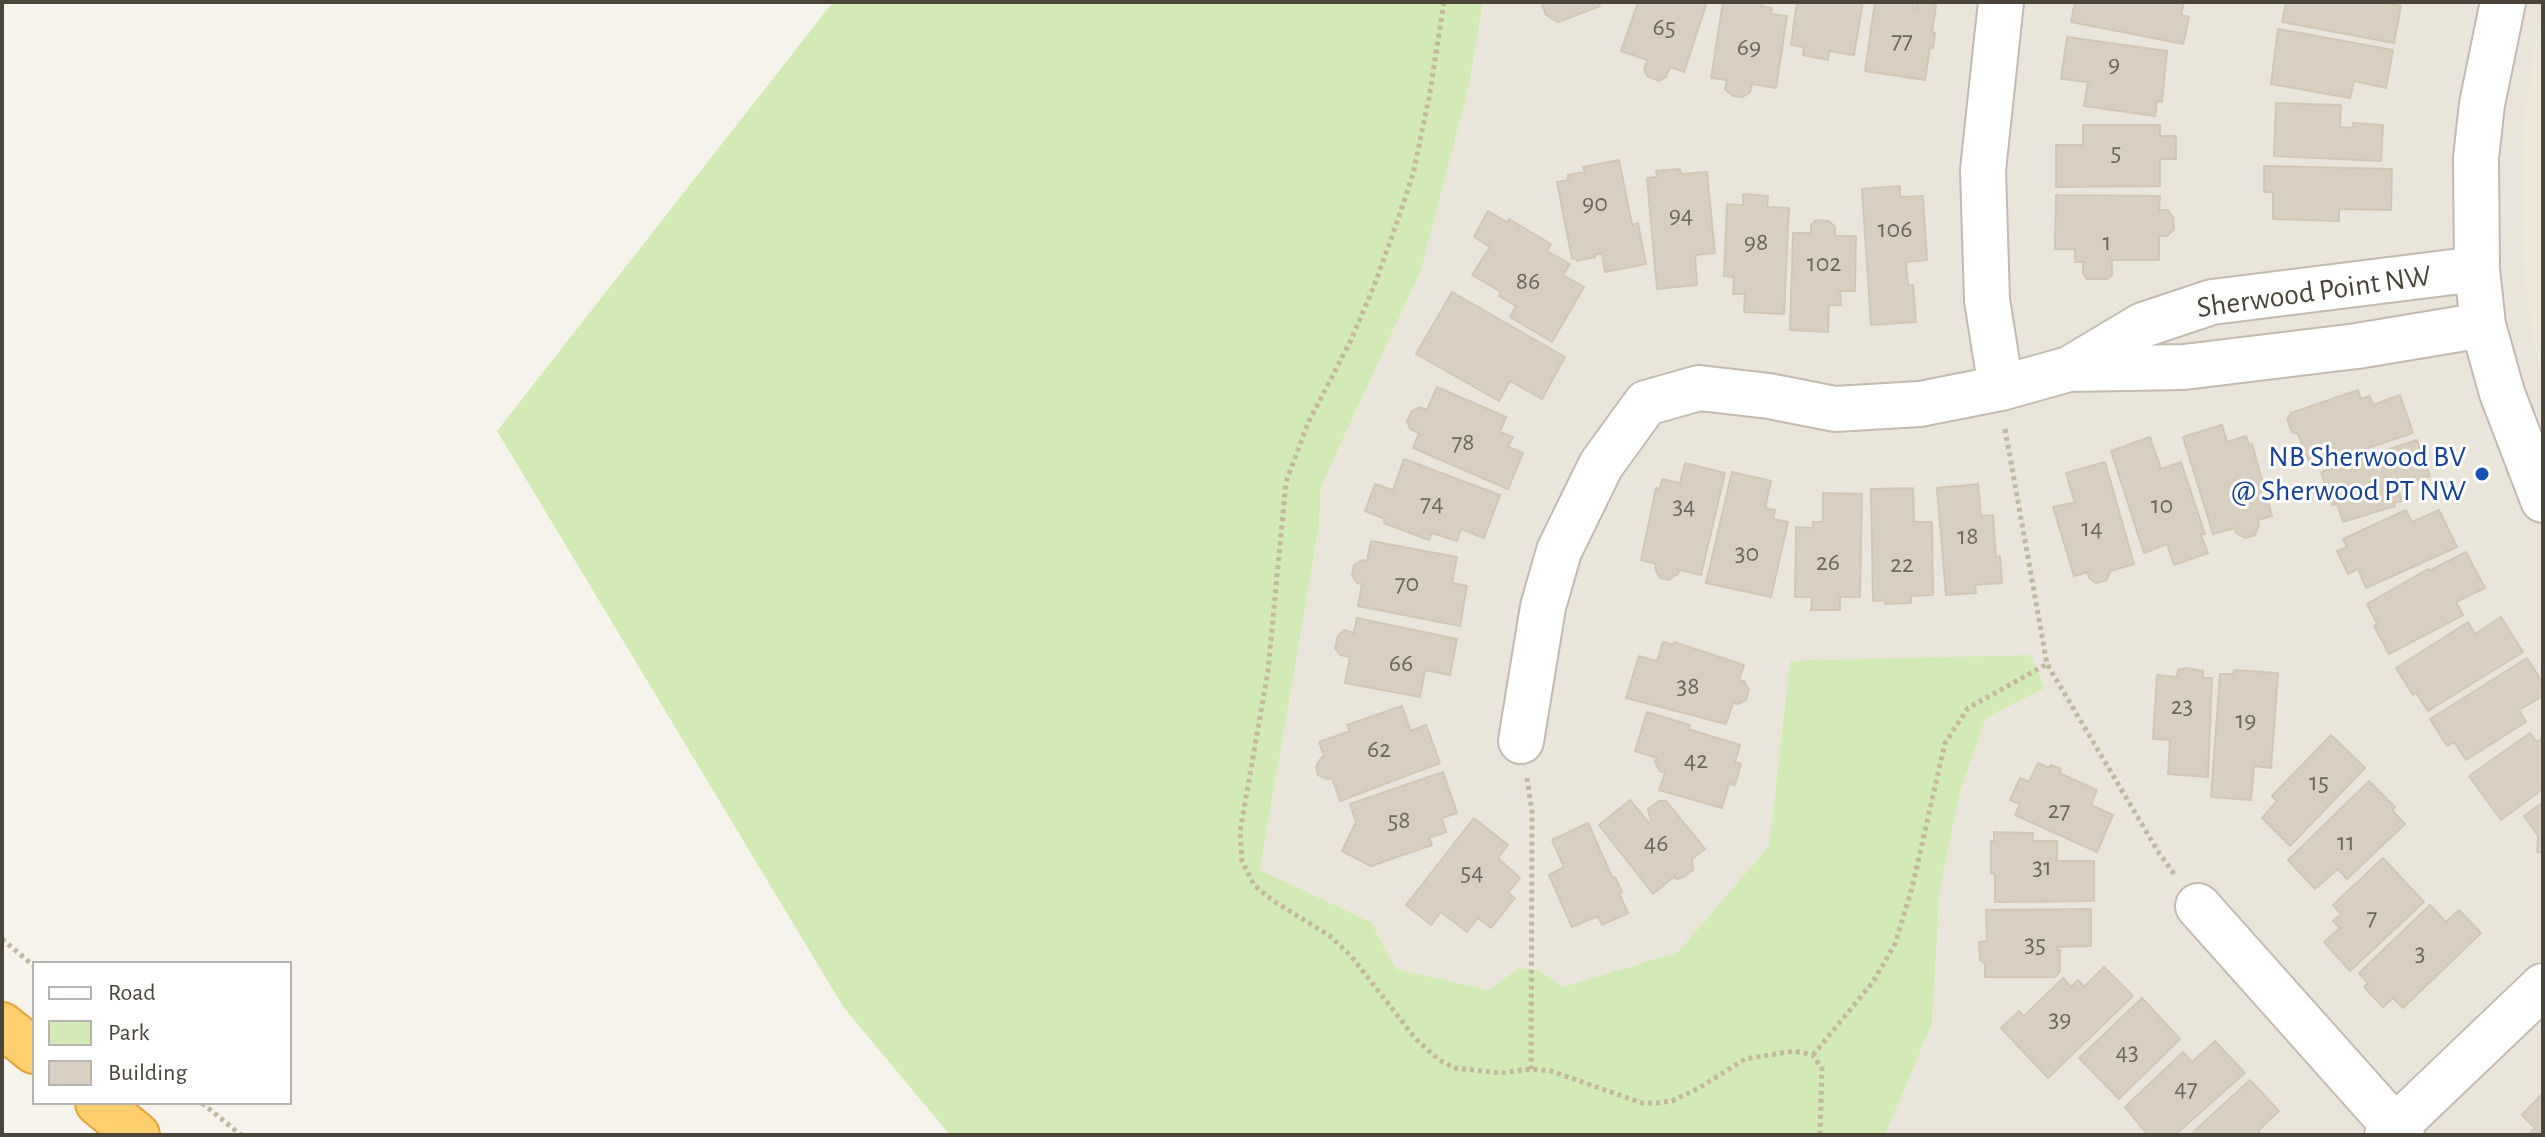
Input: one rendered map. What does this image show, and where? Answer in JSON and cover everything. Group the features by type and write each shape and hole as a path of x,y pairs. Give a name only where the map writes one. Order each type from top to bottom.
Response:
{"highway":[{"path":"2,1025 32,1049"},
{"path":"100,1105 137,1135"}],"street":[{"path":"2001,2 1983,170 1987,300 2001,388"},
{"path":"2503,2 2492,49 2476,158 2477,269 2483,325 2502,393 2543,500"},
{"name":"Sherwood Point NW","path":"2069,369 2143,325 2212,302 2477,269"},
{"name":"Sherwood Point NW","path":"1521,741 1543,607 1559,551 1601,465 1646,403 1699,388 1769,396 1835,409 1920,404 2001,388 2069,369 2184,367 2357,346 2483,325"},
{"path":"2198,906 2394,1133 2543,986"}],"path":[{"path":"1444,2 1413,174 1374,286 1351,340 1308,423 1286,482 1281,512 1275,618 1240,832 1242,861 1254,885 1330,936 1351,956 1415,1038 1439,1060 1455,1068 1501,1073 1531,1069 1583,1081 1642,1103 1657,1103 1686,1095 1745,1059 1794,1051 1813,1055 1822,1069 1820,1135"},
{"path":"2001,388 2047,664 2159,853 2198,906"},
{"path":"1813,1055 1873,982 1895,944 1912,888 1945,743 1968,708 2047,664"},
{"path":"1521,741 1532,812 1531,1069"},
{"path":"2,939 32,964"},
{"path":"204,1105 241,1135"}],"shaded area":[{"path":"1483,2 2543,2 2543,1135 1885,1135 1932,1024 1940,888 1961,788 1986,718 2044,688 1790,661 1769,846 1678,952 1563,987 1538,970 1519,968 1490,990 1396,969 1371,922 1260,870 1319,527 1321,487 1421,270 1469,86"},
{"path":"2543,19 2543,376 2525,281 2522,181 2525,114 2537,35"}],"green space":[{"path":"833,2 1483,2 1469,86 1421,270 1321,487 1319,527 1260,870 1371,922 1396,969 1489,990 1519,968 1538,970 1563,987 1678,952 1769,846 1790,661 2030,655 2045,688 1986,718 1961,788 1940,888 1932,1024 1885,1135 950,1135 844,1008 497,431"}],"building":[{"path":"1541,2 1599,2 1600,6 1558,22 1546,15"},
{"path":"1638,2 1707,2 1684,72 1670,67 1666,77 1659,81 1647,76 1644,69 1647,60 1621,51"},
{"path":"1723,2 1762,2 1761,6 1772,8 1771,14 1787,16 1776,88 1752,84 1750,92 1743,97 1733,96 1725,89 1727,80 1711,78"},
{"path":"1797,2 1863,2 1854,55 1829,51 1828,60 1803,55 1804,47 1791,45"},
{"path":"1875,2 1914,2 1913,8 1916,9 1916,2 1936,5 1933,48 1930,47 1925,80 1865,71"},
{"path":"2075,2 2184,2 2181,15 2189,17 2183,44 2071,22"},
{"path":"2286,2 2381,2 2401,6 2394,43 2282,22"},
{"path":"2278,29 2393,50 2386,88 2354,81 2350,98 2271,84"},
{"path":"2067,37 2167,51 2162,102 2157,101 2155,116 2084,106 2088,82 2061,79"},
{"path":"2276,103 2341,105 2340,127 2353,128 2353,123 2383,125 2381,161 2274,156"},
{"path":"2083,125 2160,125 2160,136 2176,136 2176,159 2160,159 2160,186 2056,187 2056,145 2083,145"},
{"path":"1619,160 1632,225 1638,223 1646,264 1605,272 1602,253 1577,261 1576,258 1572,259 1557,182 1568,180 1568,175 1585,172 1583,167"},
{"path":"2264,166 2392,169 2391,210 2339,209 2339,221 2273,219 2273,192 2264,192"},
{"path":"1680,169 1681,174 1707,172 1715,253 1695,255 1697,285 1657,289 1647,178 1657,177 1656,171"},
{"path":"1900,186 1900,197 1923,196 1927,260 1906,262 1908,285 1913,285 1916,322 1871,325 1862,189"},
{"path":"1743,194 1768,196 1767,207 1789,208 1784,314 1744,312 1745,294 1733,294 1734,277 1724,276 1727,204 1743,205"},
{"path":"2056,195 2160,196 2159,210 2167,210 2173,217 2174,229 2167,236 2159,236 2159,260 2112,260 2112,275 2107,279 2087,279 2083,274 2083,262 2075,262 2075,249 2055,249"},
{"path":"1488,211 1507,222 1509,219 1551,244 1547,251 1570,264 1563,275 1584,287 1552,342 1510,317 1516,306 1499,296 1501,292 1472,275 1490,247 1474,237"},
{"path":"1816,220 1829,221 1835,227 1835,236 1856,236 1855,291 1840,291 1841,305 1829,305 1828,332 1790,330 1793,233 1811,233 1811,225"},
{"path":"1452,292 1565,357 1542,399 1510,381 1499,401 1416,354"},
{"path":"1437,387 1506,417 1500,432 1513,437 1508,447 1523,453 1508,489 1413,448 1419,433 1410,429 1407,421 1412,411 1419,407 1427,410"},
{"path":"2358,390 2361,399 2370,396 2373,405 2400,395 2413,433 2311,467 2298,434 2292,432 2287,419 2291,413"},
{"path":"2222,425 2227,442 2246,436 2249,445 2252,444 2272,516 2258,520 2255,535 2245,538 2236,533 2235,528 2213,534 2183,437"},
{"path":"2150,437 2161,469 2181,462 2205,534 2201,535 2208,553 2174,565 2167,544 2144,553 2111,451"},
{"path":"2417,440 2430,476 2397,487 2402,501 2394,503 2395,506 2343,522 2337,504 2332,505 2321,472"},
{"path":"1404,459 1500,495 1484,538 1461,529 1457,541 1432,533 1429,540 1384,523 1385,519 1365,511 1375,484 1393,490"},
{"path":"2105,462 2134,564 2110,571 2107,580 2096,583 2089,578 2088,572 2074,576 2053,507 2075,504 2066,473"},
{"path":"1685,463 1725,473 1701,575 1679,570 1669,580 1660,578 1656,564 1641,560 1656,488 1660,489 1662,479 1680,483"},
{"path":"1732,472 1771,481 1765,508 1775,510 1773,519 1788,522 1771,597 1706,583"},
{"path":"1978,484 1981,516 1993,515 1996,557 2000,556 2002,583 1975,585 1976,593 1946,595 1937,488"},
{"path":"1913,488 1914,522 1932,522 1933,595 1911,596 1911,603 1873,601 1871,489"},
{"path":"1823,493 1862,494 1860,597 1840,597 1840,610 1811,610 1812,597 1795,597 1796,527 1813,528 1813,522 1823,522"},
{"path":"2406,510 2412,522 2439,510 2457,547 2366,588 2358,569 2348,574 2337,551 2347,547 2343,539"},
{"path":"1371,541 1457,557 1452,583 1467,586 1460,626 1358,606 1362,584 1357,583 1352,575 1354,565 1362,560 1367,561"},
{"path":"2466,552 2485,588 2456,602 2463,615 2389,654 2374,626 2377,624 2367,604 2428,569"},
{"path":"2501,617 2523,652 2428,711 2416,693 2413,695 2396,668 2468,622 2475,634"},
{"path":"1357,618 1457,639 1450,675 1425,670 1420,697 1345,683 1350,657 1340,655 1335,648 1338,636 1344,630 1354,633"},
{"path":"1663,642 1673,645 1674,642 1744,665 1739,680 1744,681 1749,690 1746,700 1733,703 1726,724 1626,698 1639,656 1657,661"},
{"path":"2527,658 2543,683 2543,696 2519,710 2526,722 2466,760 2454,742 2447,746 2430,719"},
{"path":"2178,670 2203,671 2203,678 2212,678 2208,777 2168,774 2170,740 2153,739 2157,675 2177,677"},
{"path":"2234,670 2278,673 2271,768 2254,766 2251,800 2211,797 2220,674 2233,674"},
{"path":"1402,706 1411,731 1426,725 1440,763 1340,801 1332,778 1318,775 1316,767 1324,756 1319,742 1350,731 1347,725"},
{"path":"1647,712 1740,745 1735,762 1741,764 1735,785 1729,784 1722,808 1659,790 1665,773 1655,762 1657,758 1635,751"},
{"path":"2530,733 2537,742 2543,737 2543,789 2501,820 2469,776"},
{"path":"2331,735 2365,768 2290,846 2262,818 2277,801 2272,796"},
{"path":"2038,763 2061,769 2059,773 2097,790 2091,805 2113,815 2097,852 2015,815 2020,804 2010,800 2020,778 2029,782"},
{"path":"1443,772 1457,813 1442,818 1446,832 1429,838 1432,845 1371,866 1342,851 1356,822 1350,804"},
{"path":"2369,781 2395,807 2392,810 2405,824 2347,879 2338,869 2315,889 2288,860"},
{"path":"1630,800 1649,823 1648,809 1659,801 1666,801 1705,849 1692,859 1693,870 1684,877 1676,879 1675,876 1653,894 1599,825"},
{"path":"2543,802 2543,853 2537,852 2538,836 2524,816"},
{"path":"1474,818 1508,845 1498,858 1520,878 1508,893 1515,898 1491,928 1478,918 1467,932 1441,912 1431,925 1406,905"},
{"path":"1588,823 1622,892 1619,893 1628,913 1602,925 1598,916 1572,927 1549,875 1564,867 1552,840"},
{"path":"1994,832 2033,833 2032,841 2057,841 2057,861 2094,861 2094,901 1995,902 1995,874 1991,873"},
{"path":"2383,858 2424,902 2350,971 2324,942 2340,928 2333,921 2341,914 2333,905"},
{"path":"2430,905 2446,922 2459,910 2481,933 2403,1008 2393,998 2383,1007 2364,987 2368,983 2359,973"},
{"path":"2091,909 2091,946 2057,947 2060,950 2060,971 2055,977 1985,977 1979,942 1987,941 1986,910"},
{"path":"2104,967 2133,996 2048,1078 2001,1028 2019,1011 2024,1016 2063,978 2071,987 2078,980 2084,987"},
{"path":"2142,998 2180,1039 2119,1099 2079,1058"},
{"path":"2215,1041 2245,1073 2175,1135 2148,1135 2125,1107 2183,1052 2192,1062"},
{"path":"2250,1080 2279,1111 2258,1131 2262,1135 2190,1135"},
{"path":"2543,1093 2543,1135 2528,1135 2535,1128 2522,1115"}],"place":[{"name":"NB Sherwood BV @ Sherwood PT NW","path":"2482,474"}]}
